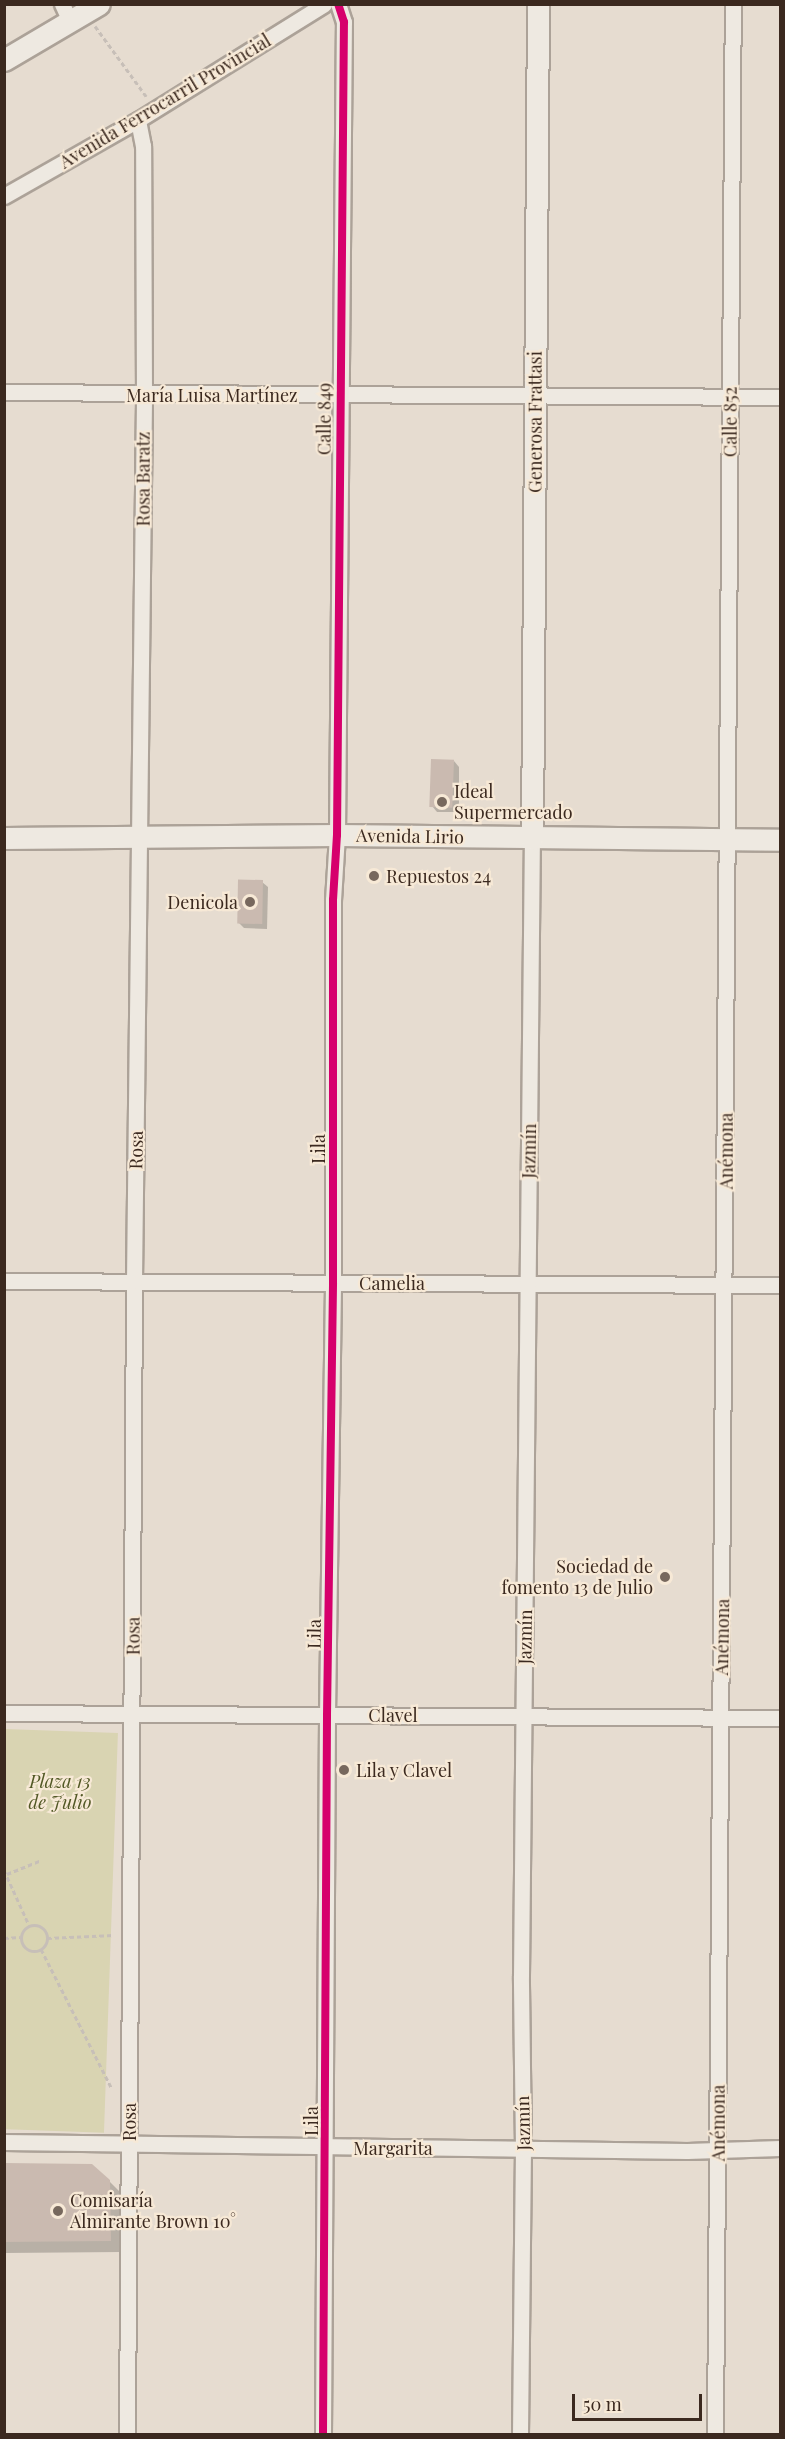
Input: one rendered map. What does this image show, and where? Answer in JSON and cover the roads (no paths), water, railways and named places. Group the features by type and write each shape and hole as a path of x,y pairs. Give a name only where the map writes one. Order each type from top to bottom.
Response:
{"main road":[{"name":"Generosa Frattasi","path":"532,839 538,4"},
{"path":"4,60 80,11"},
{"name":"Avenida Lirio","path":"4,838 337,835 780,840"}],"street":[{"name":"Avenida Ferrocarril Provincial","path":"4,195 138,120 324,4"},
{"name":"Calle 849","path":"337,835 344,22 338,4"},
{"name":"Calle 852","path":"728,839 733,4"},
{"name":"Rosa Baratz","path":"138,120 143,146 144,395 140,837"},
{"name":"María Luisa Martínez","path":"4,392 144,395 780,397"},
{"name":"Lila","path":"323,2434 327,1715 333,1283 333,900 337,835"},
{"name":"Rosa","path":"127,2434 134,1281 140,837"},
{"name":"Jazmín","path":"520,2434 523,2148 521,1976 532,839"},
{"name":"Anémona","path":"715,2434 728,839"},
{"name":"Camelia","path":"4,1281 780,1285"},
{"name":"Clavel","path":"4,1713 780,1718"},
{"name":"Margarita","path":"4,2142 687,2151 780,2148"}],"place":[{"name":"Ideal Supermercado","path":"442,802"},
{"name":"Repuestos 24","path":"374,876"},
{"name":"Denicola","path":"250,902"},
{"name":"Sociedad de fomento 13 de Julio","path":"665,1577"},
{"name":"Lila y Clavel","path":"344,1770"},
{"name":"Comisaría Almirante Brown 10°","path":"58,2211"}],"park label":[{"name":"Plaza 13 de Julio","path":"60,1792"}]}
